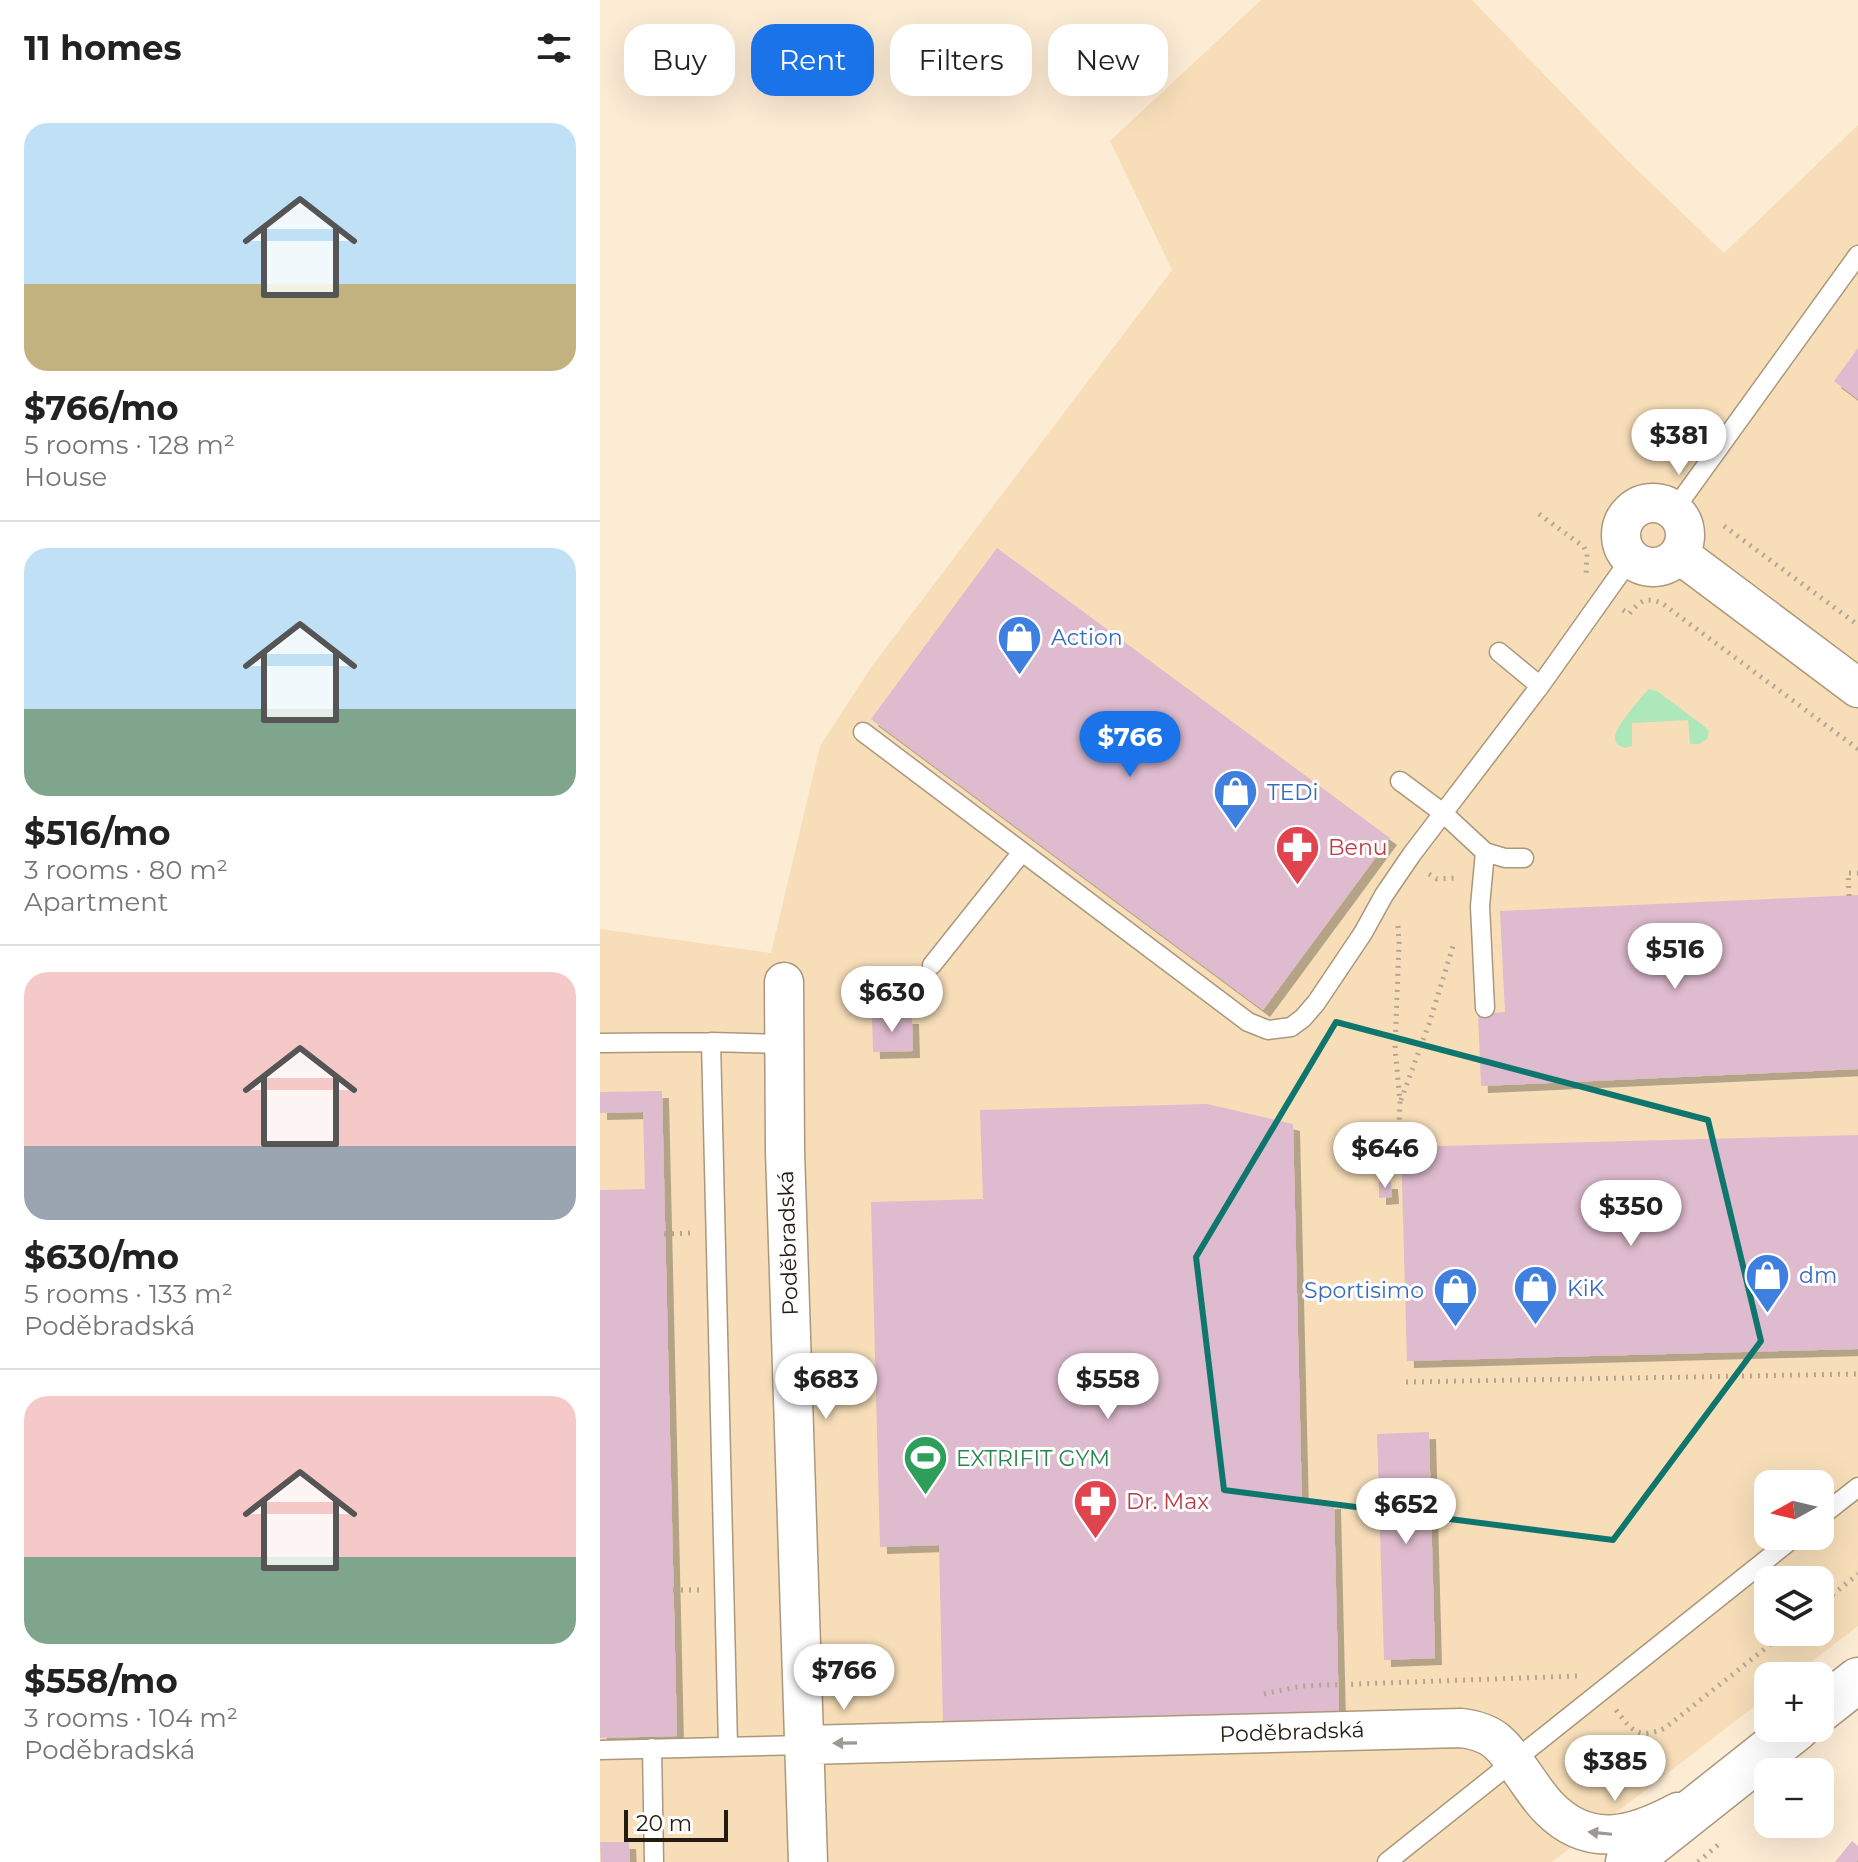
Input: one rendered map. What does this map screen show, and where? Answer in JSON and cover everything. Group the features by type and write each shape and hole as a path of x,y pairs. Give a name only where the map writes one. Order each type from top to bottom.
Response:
{"street":[{"path":"1655,502 1674,510 1680,518 1685,536 1679,554 1661,566 1639,564 1631,558 1622,542 1621,533 1627,516 1634,508 1655,502"},
{"path":"1679,554 1858,688"},
{"name":"Poděbradská","path":"784,982 785,1151 808,1862"},
{"path":"1834,1699 1858,1680"},
{"name":"Poděbradská","path":"805,1745 1461,1728 1484,1732 1493,1738 1540,1798 1560,1818 1573,1827 1605,1836 1642,1828 1723,1787"},
{"name":"Poděbradská","path":"1628,1862 1779,1742"}],"lane":[{"path":"1674,510 1858,255"},
{"path":"863,732 1248,1022 1268,1030 1291,1027 1316,1003 1389,889 1631,558"},
{"path":"1499,652 1540,686"},
{"path":"1400,781 1443,813 1485,852 1505,858 1524,858"},
{"path":"932,965 1022,852"},
{"path":"1485,852 1480,906 1485,1008"},
{"path":"711,1042 728,1746"},
{"path":"600,1043 785,1044"},
{"path":"1834,1506 1858,1487"},
{"path":"1387,1862 1778,1550"},
{"path":"600,1750 805,1745"},
{"path":"652,1748 654,1862"}],"path":[{"path":"1724,526 1858,625"},
{"path":"1603,596 1629,614 1644,601 1653,599 1663,604 1858,749"},
{"path":"1849,896 1848,873 1858,873"},
{"path":"1428,874 1437,879 1462,878"},
{"path":"1389,889 1399,943 1395,1048 1399,1124"},
{"path":"1400,1101 1429,1024 1462,919 1480,906"},
{"path":"1406,1382 1858,1374"},
{"path":"1834,1594 1858,1574"},
{"path":"1259,1695 1302,1686 1583,1675 1601,1691 1628,1726 1639,1733 1651,1735 1665,1728 1768,1646"}],"highlighted area":[{"path":"1336,1022 1708,1120 1761,1341 1613,1540 1224,1490 1196,1257"}],"shaded area":[{"path":"1261,0 1472,0 1628,161 1724,253 1858,125 1858,1626 1834,1644 1834,1566 1754,1566 1754,1646 1832,1646 1811,1662 1754,1662 1754,1707 1552,1862 600,1862 600,929 771,953 820,746 872,666 1172,270 1110,141 1158,96 1168,96 1168,87"}],"green space":[{"path":"1649,689 1657,691 1704,726 1709,731 1707,739 1699,744 1690,744 1688,720 1632,723 1632,746 1625,748 1617,744 1615,734"}],"building":[{"path":"1858,348 1858,399 1834,381"},
{"path":"997,548 1390,838 1263,1010 871,719"},
{"path":"1858,895 1858,1069 1481,1086 1478,1014 1505,1012 1500,911"},
{"path":"872,1017 912,1017 913,1051 873,1052"},
{"path":"662,1091 677,1736 600,1738 600,1190 645,1189 643,1112 600,1113 600,1092"},
{"path":"1207,1104 1293,1124 1302,1503 1334,1502 1339,1715 943,1723 939,1545 880,1547 871,1202 983,1199 980,1110"},
{"path":"1858,1135 1858,1349 1407,1361 1401,1147"},
{"path":"1379,1182 1391,1182 1392,1197 1379,1198"},
{"path":"1429,1432 1435,1658 1384,1660 1377,1434"},
{"path":"1852,1841 1858,1846 1856,1862 1835,1862"},
{"path":"600,1842 629,1842 630,1862 601,1862"}],"place":[{"name":"Action","path":"1020,676"},
{"name":"TEDi","path":"1236,831"},
{"name":"Benu","path":"1297,886"},
{"name":"dm","path":"1768,1314"},
{"name":"KiK","path":"1536,1327"},
{"name":"Sportisimo","path":"1455,1329"},
{"name":"EXTRIFIT GYM","path":"925,1497"},
{"name":"Dr. Max","path":"1095,1540"}]}
